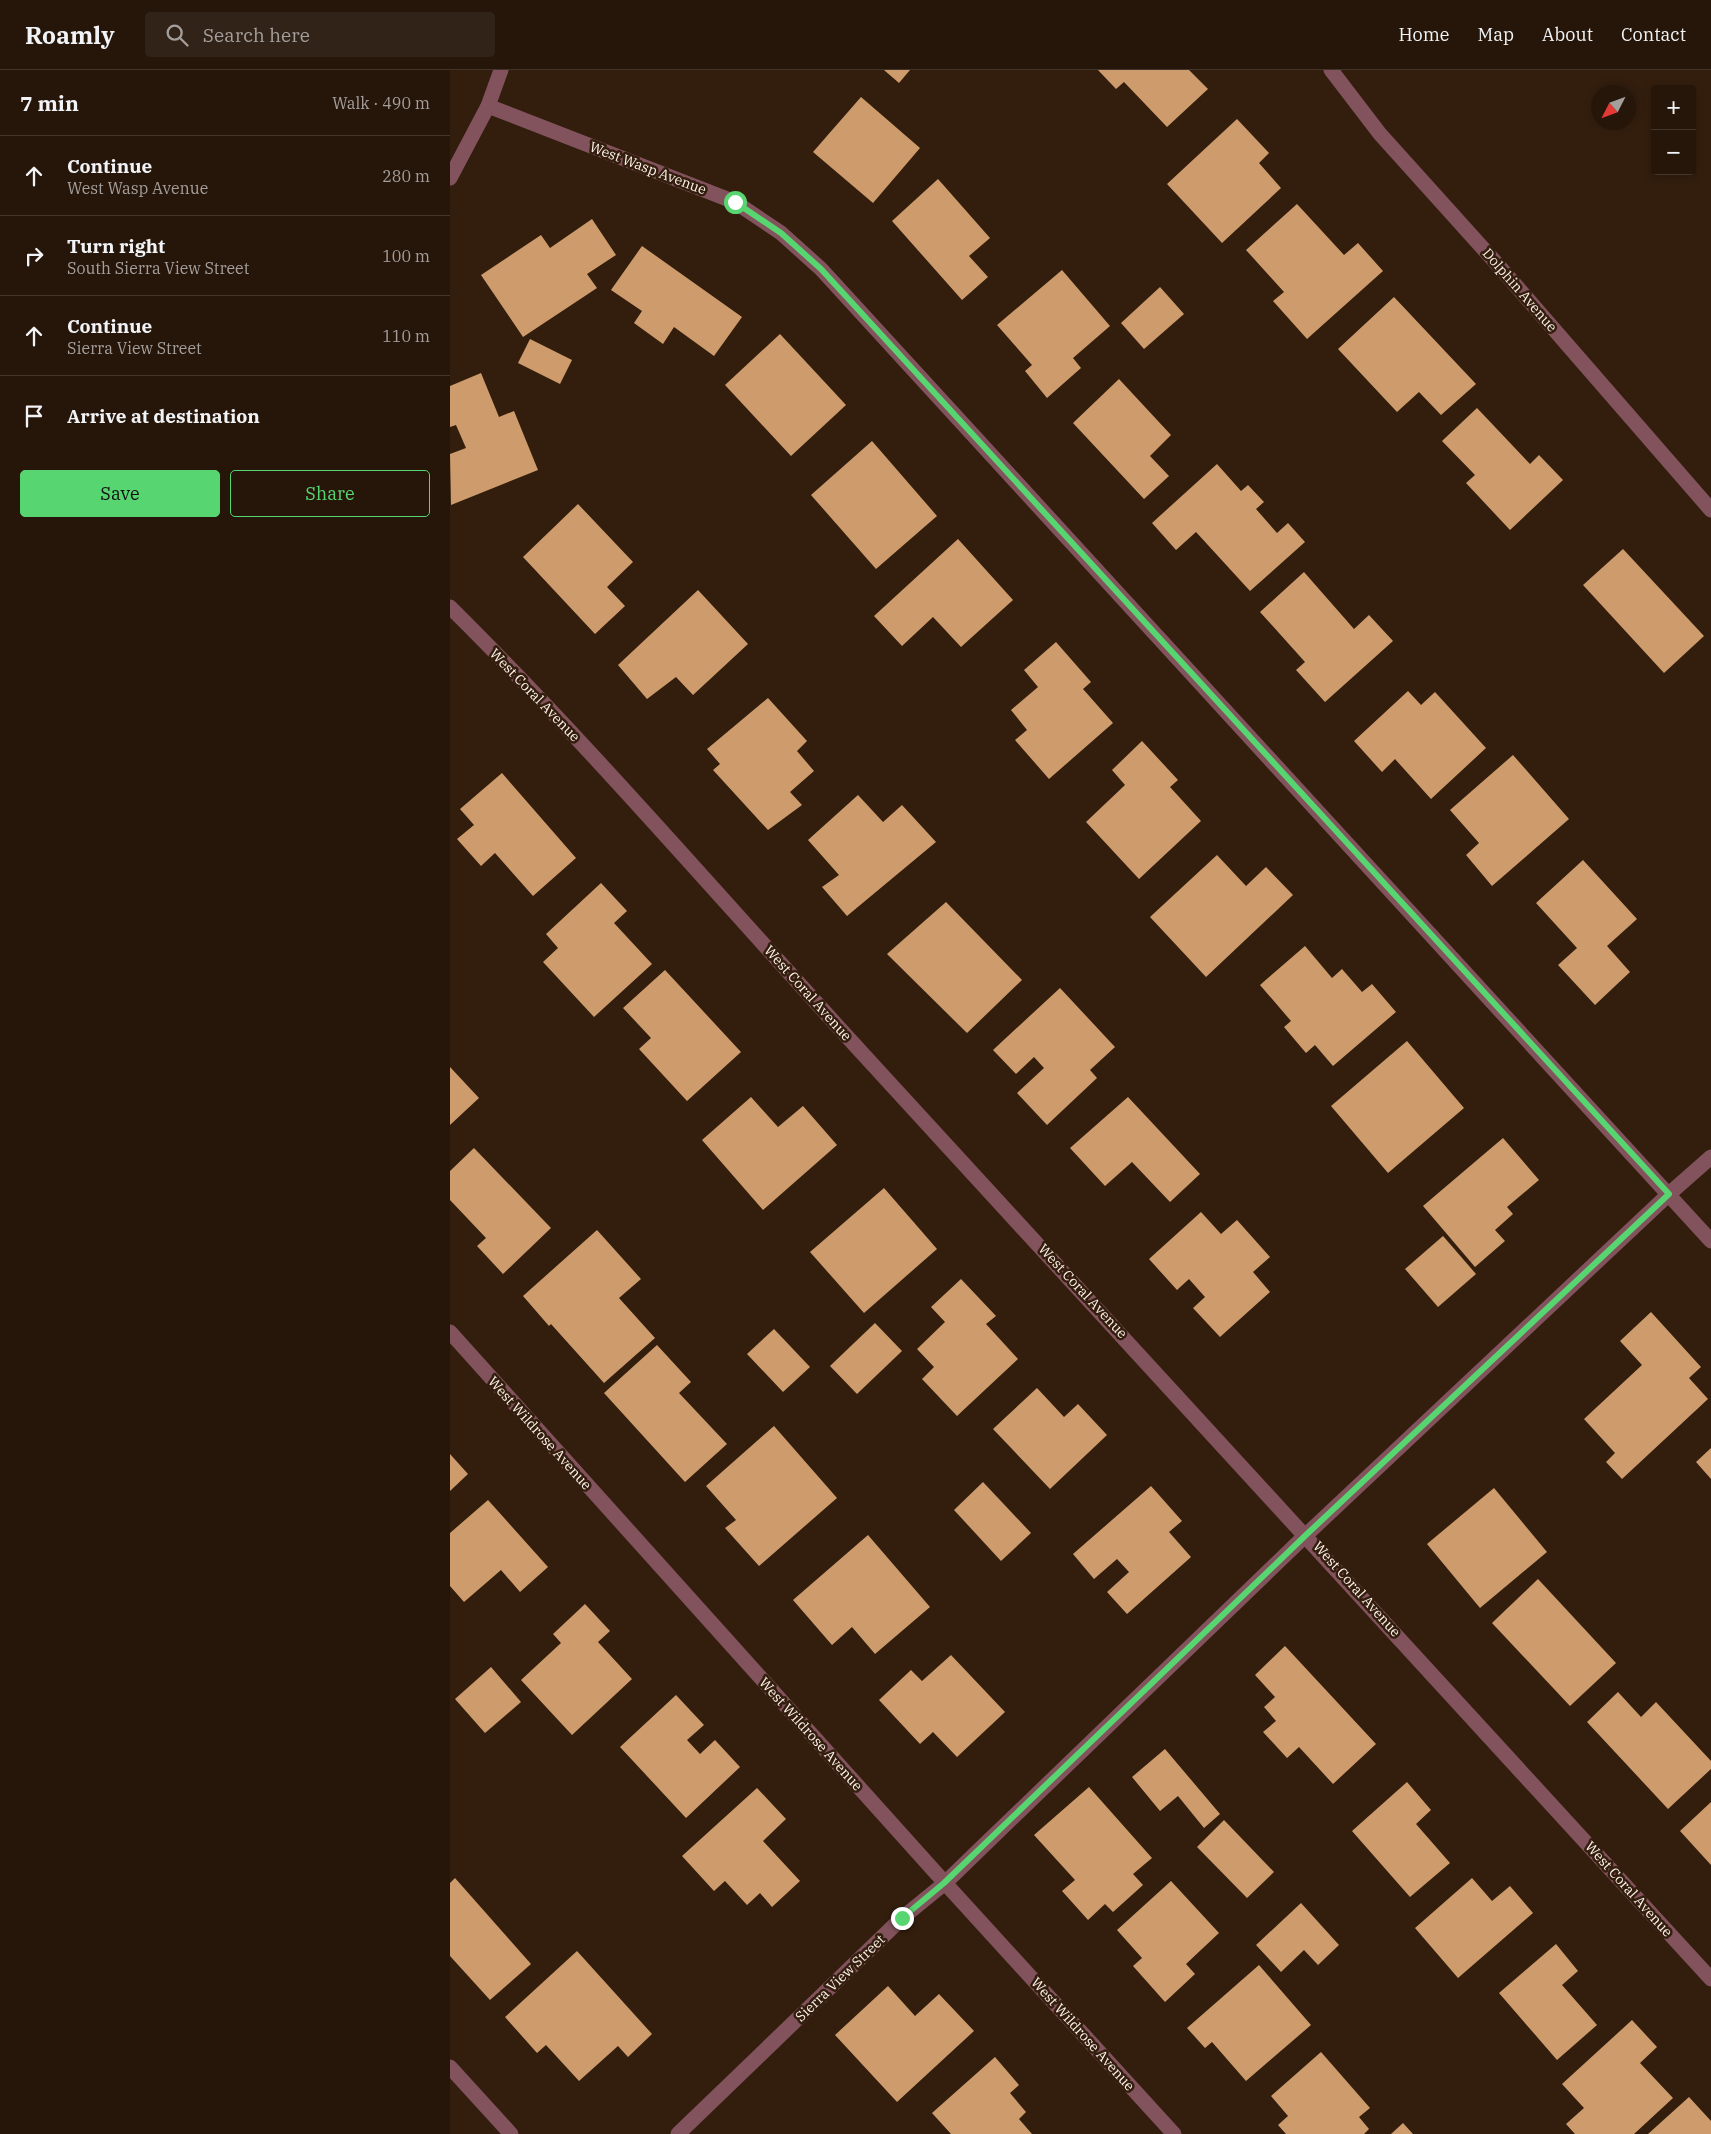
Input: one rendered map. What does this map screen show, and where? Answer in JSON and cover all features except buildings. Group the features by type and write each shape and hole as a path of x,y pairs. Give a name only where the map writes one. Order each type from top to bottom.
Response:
{"street":[{"path":"450,178 488,106 501,70"},
{"name":"Dolphin Avenue","path":"1331,70 1380,134 1498,265 1711,510"},
{"name":"West Wasp Avenue","path":"488,106 735,202 781,233 821,269 1711,1241"},
{"name":"West Coral Avenue","path":"450,607 611,774 848,1037 1307,1534 1711,1979"},
{"name":"Sierra View Street","path":"678,2134 902,1918 944,1883 1307,1534 1669,1194 1711,1157"},
{"name":"West Wildrose Avenue","path":"450,1332 944,1883 1174,2134"},
{"path":"450,2067 511,2134"}],"route":[{"path":"735,202 781,233 821,269 1669,1194 1307,1534 944,1883 902,1918"}]}
